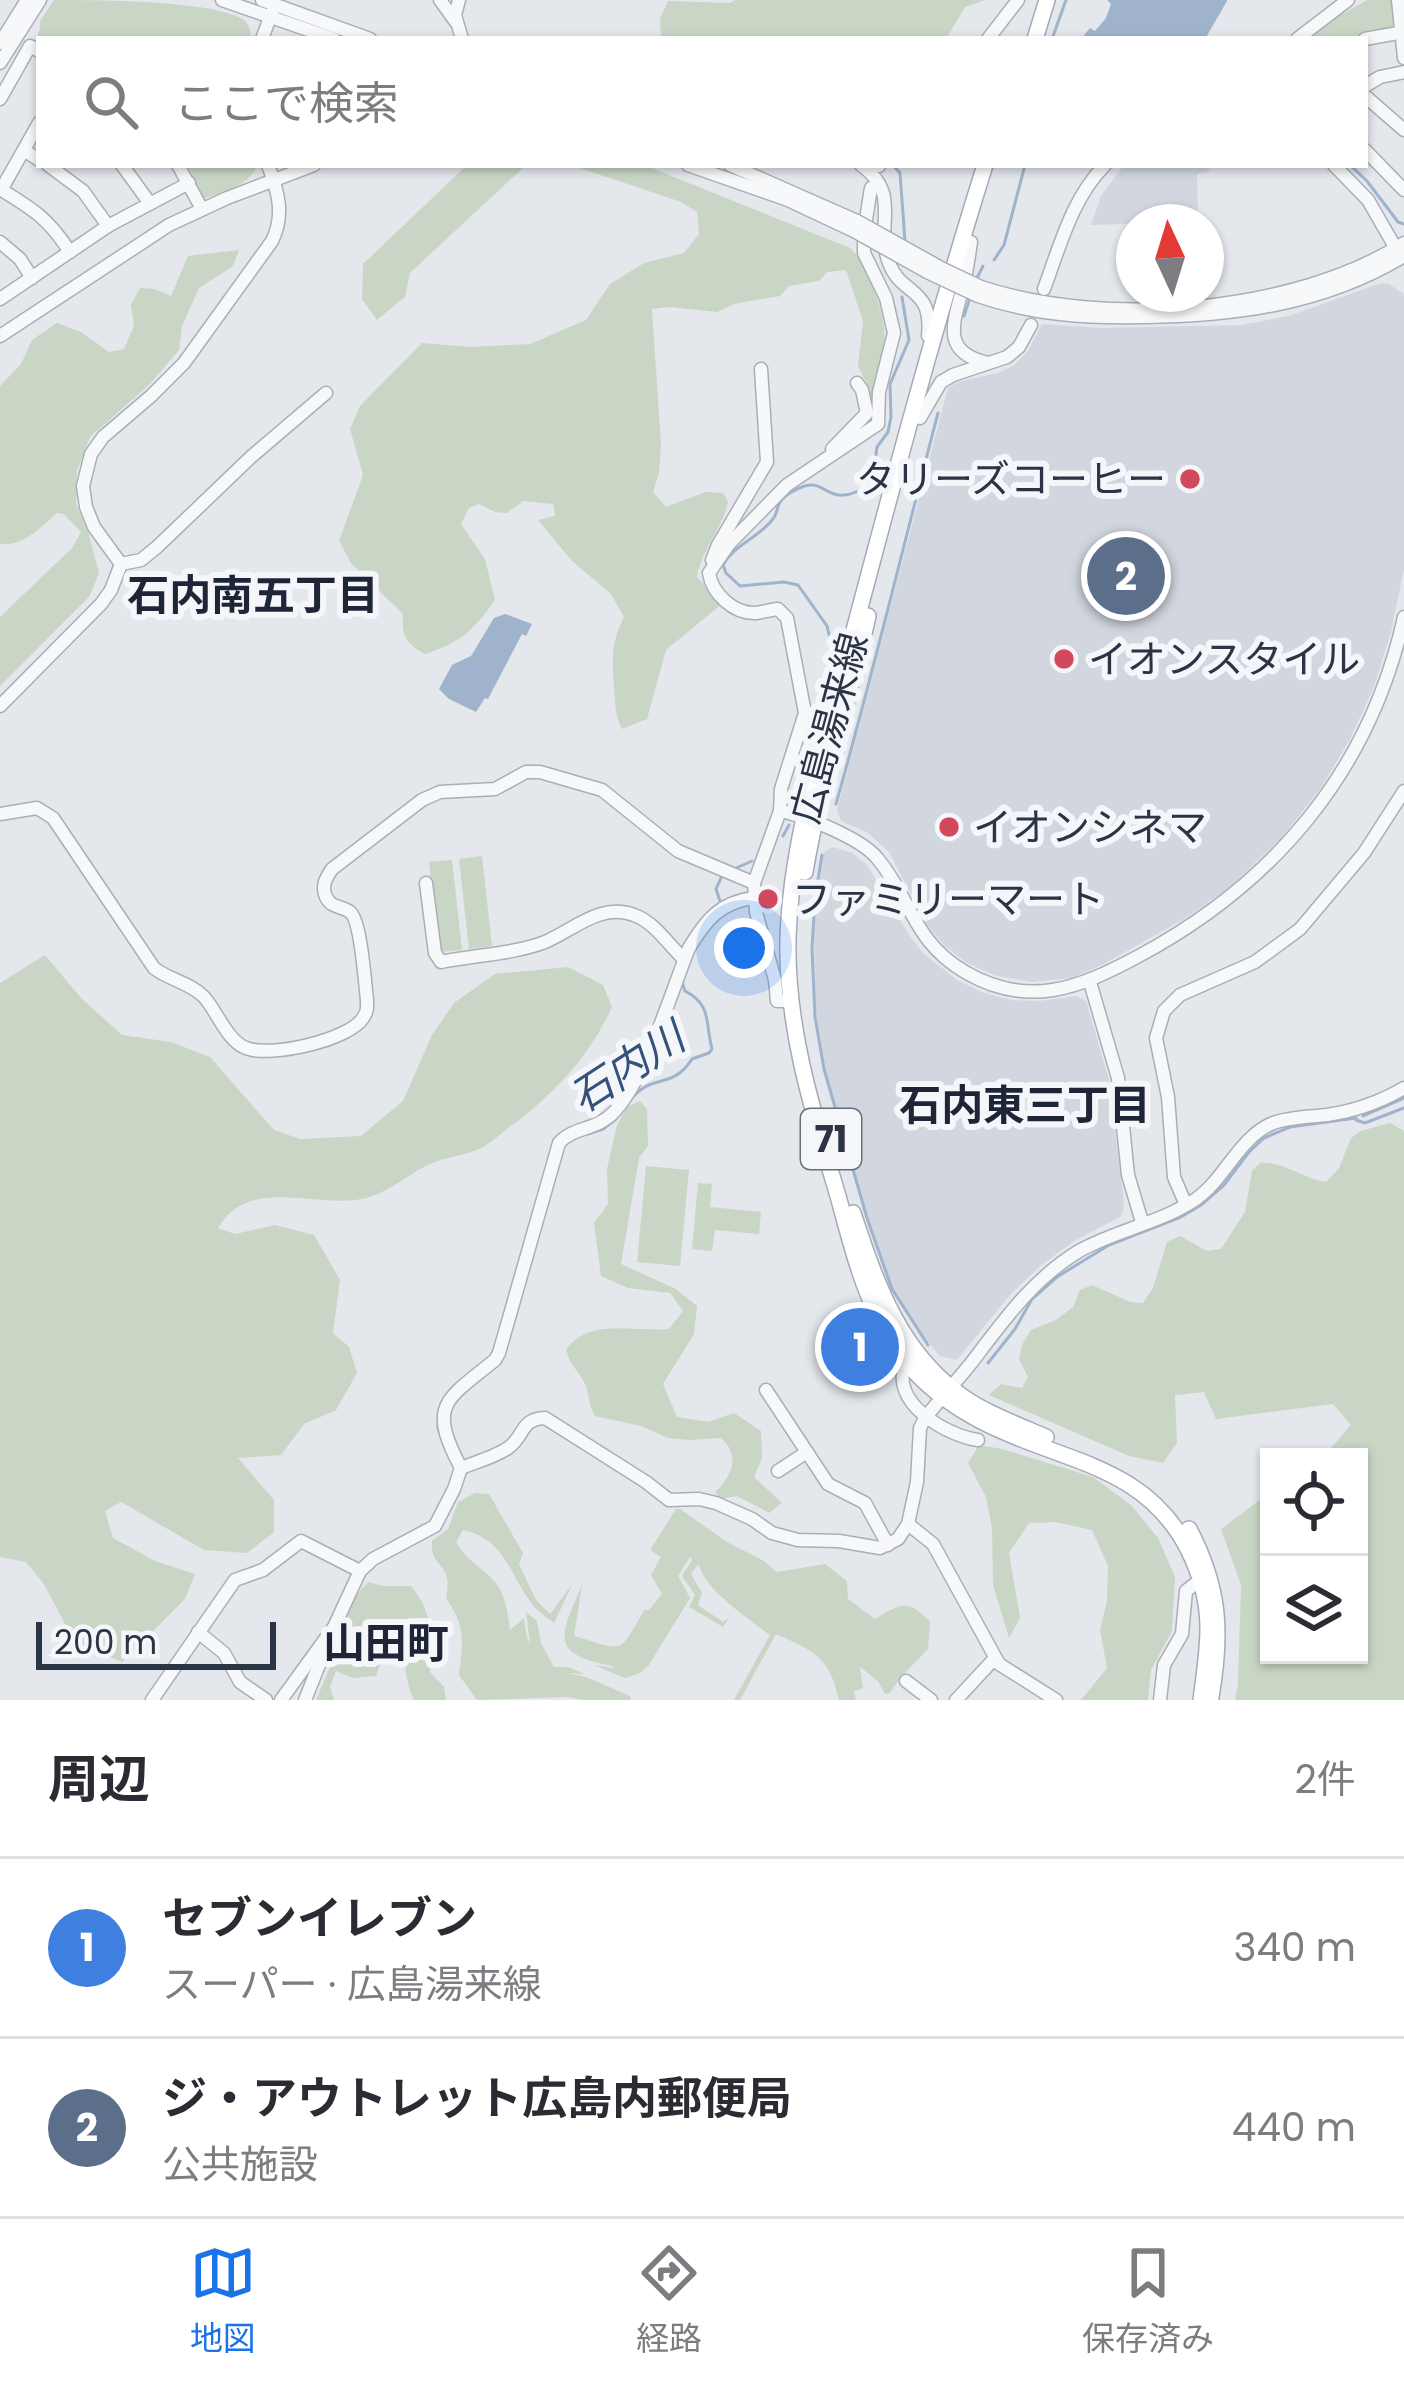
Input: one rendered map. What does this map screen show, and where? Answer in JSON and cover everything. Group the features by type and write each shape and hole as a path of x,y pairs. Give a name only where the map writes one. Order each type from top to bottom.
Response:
{"main road":[{"path":"1026,36 1037,0"},
{"path":"1036,36 1047,0"},
{"name":"広島湯来線","path":"984,168 926,361 809,820 790,910 790,1001 803,1072 862,1279 885,1332 906,1363 1001,1431 1124,1480 1162,1511 1178,1531 1200,1580 1208,1626 1201,1700"},
{"name":"広島湯来線","path":"994,168 920,418 853,684 809,820 797,944 804,1034 854,1216 884,1300 912,1349 945,1393 1104,1457 1170,1504 1203,1555 1214,1589 1219,1628 1211,1700"}],"street":[{"path":"0,43 27,0"},
{"path":"0,63 40,0"},
{"path":"223,0 271,5 361,36"},
{"path":"440,0 461,34"},
{"path":"459,0 455,15 461,34"},
{"path":"990,36 1018,0"},
{"path":"1302,36 1348,0"},
{"path":"1398,0 1404,58"},
{"path":"263,36 271,5"},
{"path":"271,5 328,36"},
{"path":"1368,38 1402,32"},
{"path":"0,100 30,46 36,49"},
{"path":"1368,84 1404,72"},
{"path":"1368,99 1404,130"},
{"path":"36,128 1,189 37,212 70,252"},
{"path":"24,150 36,158"},
{"path":"1368,153 1404,190"},
{"path":"52,168 82,191 108,226"},
{"path":"124,168 149,202"},
{"path":"180,168 202,209"},
{"path":"121,563 94,527 86,507 83,486 91,454 103,437 184,363 272,241 280,220 269,168"},
{"path":"0,336 141,242 202,209 306,168"},
{"path":"698,168 768,188"},
{"path":"735,168 788,200 856,226 952,285 1079,307 1215,305 1312,285 1402,254"},
{"path":"768,188 778,168"},
{"path":"864,168 882,186 888,262 898,279 921,296 929,318 926,361"},
{"path":"1045,289 1079,200 1103,168"},
{"path":"1337,168 1368,200 1402,254"},
{"path":"0,299 108,226 188,183"},
{"path":"712,567 787,485 872,430 880,418 879,392 894,333 886,298 864,253 871,188"},
{"path":"0,242 20,259 32,278"},
{"path":"971,242 953,336 964,355 989,364"},
{"path":"980,292 1028,311 1063,316 1182,317 1256,310 1316,295 1364,278 1402,254"},
{"path":"911,289 933,287 952,271"},
{"path":"920,418 941,382 1003,360 1016,351 1031,325"},
{"path":"761,369 767,462 718,545 709,580 727,602 746,612 778,610 789,626 805,713 754,890 777,1001 790,1001"},
{"path":"818,463 867,413 856,383"},
{"path":"121,563 141,560 157,547 251,457 326,394"},
{"path":"0,706 101,604 121,563"},
{"path":"780,811 855,841 877,857 920,931 963,971 994,985 1031,991 1090,982 1205,916 1252,880 1300,830 1365,730 1387,679 1404,617"},
{"path":"0,814 37,808 57,821 154,968 195,990 235,1040 255,1050 309,1047 359,1024 368,1000 356,922 350,911 329,902 325,880 332,869 406,812 440,792 494,789 526,772 602,790 678,851 754,890"},
{"path":"1186,1205 1174,1177 1168,1097 1157,1046 1156,1031 1164,1011 1180,995 1255,962 1300,929 1364,853 1404,791"},
{"path":"426,883 435,952 441,962 539,944 596,916 621,912 655,928 684,959"},
{"path":"305,1700 360,1571 373,1559 436,1526 454,1489 460,1468 444,1434 445,1406 499,1353 559,1143 607,1119 634,1086 684,959 704,924 754,890"},
{"path":"1090,982 1118,1078 1128,1175 1142,1222"},
{"path":"460,1468 506,1450 526,1424 545,1418 669,1500 716,1503 772,1533 798,1540 889,1545 908,1524 917,1482 920,1428 1038,1281 1081,1250 1186,1205 1214,1184 1244,1144 1261,1130 1294,1118 1355,1109 1404,1088"},
{"path":"906,1363 903,1382 926,1418 956,1436 978,1440"},
{"path":"766,1390 828,1484 865,1503 889,1545"},
{"path":"778,1471 807,1452"},
{"path":"908,1524 933,1544 999,1664 1034,1695 1056,1700"},
{"path":"152,1700 235,1580 263,1570 301,1540 360,1571"},
{"path":"1160,1700 1164,1665 1182,1634 1186,1591 1200,1580"},
{"path":"281,1700 334,1627"},
{"path":"198,1632 219,1647 240,1682 266,1700"},
{"path":"956,1700 995,1658"},
{"path":"906,1681 931,1700"}],"shaded area":[{"path":"1122,168 1208,168 1209,172 1197,174 1198,204 1116,204 1116,224 1091,225 1101,196"},
{"path":"1387,283 1404,294 1404,569 1374,687 1321,788 1283,836 1232,885 1189,916 1102,965 1072,978 1032,982 997,976 967,963 927,925 889,852 868,833 841,821 837,810 948,388 1013,366 1028,351 1042,324 1099,328 1241,325 1289,316"},
{"path":"833,847 867,865 911,938 957,980 1011,1000 1077,996 1086,1001 1109,1080 1123,1194 1120,1217 1040,1266 957,1360 940,1356 893,1289 825,1068 815,1006 814,926 819,867 824,852"}],"green space":[{"path":"54,0 155,3 231,14 245,21 250,36 37,36 40,21"},
{"path":"985,0 965,7 948,36 661,36 660,18 668,1"},
{"path":"1367,0 1394,0 1397,25 1393,30 1366,36 1313,36"},
{"path":"188,168 256,168 241,184 203,199"},
{"path":"464,168 523,168 410,273 405,297 377,320 362,299 363,264"},
{"path":"580,168 651,168 850,248 860,259 877,299 885,334 884,366 875,421 854,434 871,410 870,391 858,366 863,321 846,270 789,286 780,296 717,312 652,309 661,444 653,492 666,507 706,492 723,493 728,502 725,512 697,577 723,603 666,650 647,719 622,729 613,660 624,617 610,593 571,560 538,520 555,516 553,504 523,501 507,513 479,504 469,508 461,524 485,559 495,600 465,634 425,654 406,638 403,614 351,563 339,541 363,475 350,429 360,406 422,343 530,344 586,320 610,284 644,263 684,253 699,234 697,212 681,202"},
{"path":"239,250 233,266 199,288 182,326 179,350 150,384 90,437 77,471 76,504 99,573 89,597 0,686 0,617 72,548 81,532 57,513 24,539 0,544 0,386 21,364 32,340 57,323 81,332 109,352 124,349 134,326 131,305 140,288 171,296 188,256"},
{"path":"482,856 492,946 469,949 459,859"},
{"path":"452,860 462,950 439,952 429,862"},
{"path":"45,955 82,999 122,1035 171,1042 210,1057 274,1130 300,1139 361,1136 403,1101 432,1035 454,1003 495,974 568,967 603,985 612,1007 569,1073 485,1146 434,1162 362,1199 283,1197 246,1203 218,1228 235,1234 275,1225 314,1235 340,1280 333,1333 349,1347 357,1373 336,1410 304,1424 281,1455 238,1458 274,1500 274,1532 247,1553 204,1550 121,1502 105,1511 113,1538 155,1561 195,1574 185,1599 122,1662 75,1643 44,1584 26,1562 0,1557 0,983"},
{"path":"640,1101 647,1109 648,1146 639,1158 621,1264 676,1289 697,1306 694,1334 663,1384 677,1417 708,1422 734,1413 761,1431 762,1458 754,1477 782,1503 769,1513 737,1496 721,1499 715,1492 732,1466 731,1452 721,1438 668,1438 641,1426 595,1416 586,1386 566,1350 586,1333 599,1330 669,1329 683,1311 670,1293 628,1288 601,1276 594,1223 608,1204 607,1169 617,1125 627,1107"},
{"path":"1390,1123 1404,1131 1404,1700 1235,1700 1241,1585 1221,1529 1260,1500 1260,1664 1368,1664 1368,1448 1331,1448 1351,1425 1333,1404 1216,1419 1204,1392 1175,1395 1177,1443 1163,1463 1129,1456 989,1395 1001,1384 1022,1388 1028,1377 1019,1359 1022,1345 1031,1330 1073,1307 1080,1290 1092,1285 1143,1303 1153,1288 1167,1242 1180,1236 1207,1251 1221,1249 1245,1212 1252,1171 1260,1163 1326,1182 1339,1168 1351,1138"},
{"path":"646,1166 689,1170 680,1266 637,1262"},
{"path":"698,1183 712,1184 710,1207 761,1212 759,1234 715,1230 712,1251 692,1249"},
{"path":"979,1445 1093,1477 1131,1505 1158,1538 1175,1577 1172,1631 1151,1670 1148,1700 1081,1700 1107,1668 1100,1630 1108,1566 1092,1530 1055,1522 1029,1523 1009,1553 1020,1618 1009,1638 993,1585 986,1497 968,1463"},
{"path":"475,1493 489,1494 523,1553 519,1564 536,1600 550,1614 573,1583 554,1623 532,1604 497,1549 463,1530 456,1542 497,1585 510,1630 524,1618 530,1644 526,1612 537,1621 541,1643 554,1667 585,1674 568,1673 631,1700 477,1700 459,1675 460,1626 446,1598 445,1571 432,1551 432,1541 448,1529 458,1502"},
{"path":"676,1509 777,1572 825,1564 847,1581 848,1599 875,1619 898,1607 916,1609 930,1622 928,1649 890,1693 885,1694 878,1681 860,1667 863,1688 854,1691 856,1700 839,1700 825,1664 776,1634 740,1700 734,1700 770,1635 720,1595 698,1564 691,1574 702,1593 698,1605 723,1622 729,1618 723,1627 689,1607 695,1595 682,1576 690,1557 678,1576 690,1598 640,1673 625,1678 594,1665 613,1666 569,1649 565,1630 582,1585 574,1636 611,1646 624,1643 644,1610 662,1594 651,1575 661,1557 650,1550"},
{"path":"368,1582 411,1586 419,1597 430,1627 430,1672 444,1687 446,1700 414,1700 398,1631 387,1644 376,1676 353,1678 336,1671 330,1687 334,1700 316,1700 332,1662 338,1665 349,1610"}],"water":[{"path":"1107,0 1227,0 1207,36 1083,36 1090,28 1095,31 1111,4"},
{"path":"505,614 532,624 476,712 439,689 452,665 471,656 494,618"}],"waterway":[{"name":"石内川","path":"1053,36 1066,0"},
{"name":"石内川","path":"896,168 900,173 905,241"},
{"path":"994,260 1004,245 1024,168"},
{"path":"1353,168 1404,224"},
{"path":"976,280 983,266"},
{"path":"964,316 971,295"},
{"name":"石内川","path":"793,806 834,654 827,626 798,585 740,586 723,565 767,526 782,499 795,490 813,485 844,495 868,486 877,447 888,432 890,384 909,340 902,297"},
{"path":"836,804 938,413"},
{"name":"石内川","path":"783,836 789,825"},
{"path":"822,855 812,949 815,1017 824,1069 892,1289 928,1345"},
{"name":"石内川","path":"734,869 752,861"},
{"name":"石内川","path":"720,901 716,889 721,878"},
{"name":"石内川","path":"633,1097 648,1085 677,1075 692,1059 712,1049 704,1008 682,982"},
{"path":"1363,1116 1404,1098"},
{"path":"1356,1120 1365,1123 1404,1108"},
{"path":"988,1363 1032,1299 1057,1277 1109,1245 1201,1205 1264,1138 1290,1127 1356,1118"},
{"name":"石内川","path":"588,1134 616,1119"},
{"name":"石内川","path":"440,1408 438,1428 445,1448"}],"place":[{"name":"タリーズコーヒー","path":"1190,479"},
{"name":"ジ・アウトレット広島内郵便局","path":"1126,576"},
{"name":"イオンスタイル","path":"1064,659"},
{"name":"イオンシネマ","path":"949,827"},
{"name":"ファミリーマート","path":"768,899"},
{"name":"セブンイレブン","path":"860,1347"}],"district":[{"name":"石内南五丁目","path":"253,595"},
{"name":"石内東三丁目","path":"1025,1105"},
{"name":"山田町","path":"386,1643"}]}
